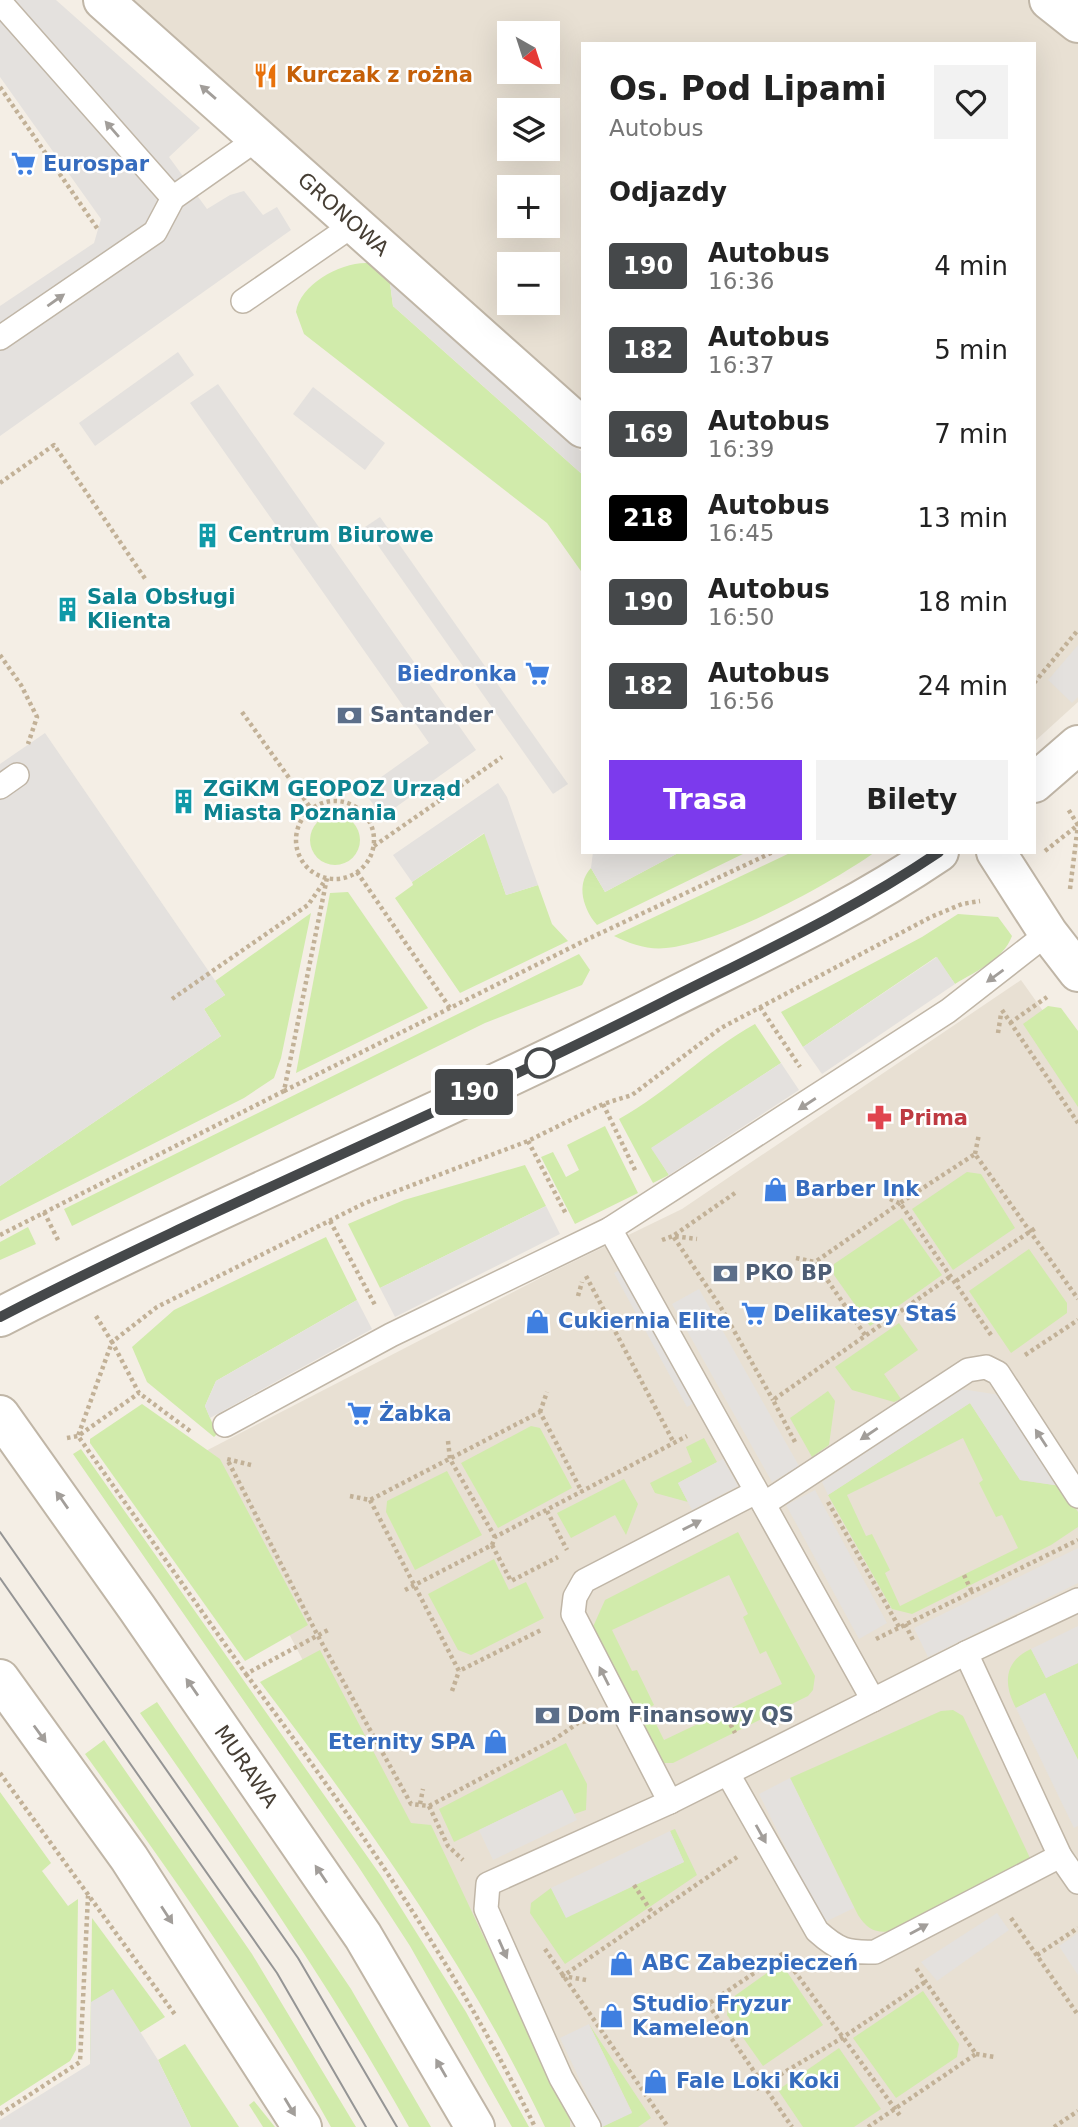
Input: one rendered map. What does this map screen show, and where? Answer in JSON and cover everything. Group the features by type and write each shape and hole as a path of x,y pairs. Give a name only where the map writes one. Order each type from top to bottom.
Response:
{"street":[{"name":"GRONOWA","path":"103,0 260,137 581,426"},
{"path":"1049,0 1078,23"},
{"path":"1040,779 1078,745"},
{"path":"0,1317 107,1261 587,1041 814,927 890,885 936,854"},
{"path":"1004,865 1048,933 1067,981"},
{"name":"MURAWA","path":"0,1415 341,1903 411,2014 475,2127"},
{"path":"0,1679 130,1858 302,2127"}],"lane":[{"path":"0,2 173,198"},
{"path":"0,338 155,232 173,198 260,137"},
{"path":"243,302 356,223"},
{"path":"225,1424 391,1335 610,1229 948,1011 1048,933"},
{"path":"610,1229 873,1700"},
{"path":"670,1802 618,1706 573,1614 575,1597 584,1581 812,1475 968,1370 986,1367 998,1373 1078,1496"},
{"path":"589,2127 561,2078 486,1909 488,1884 670,1802 966,1653 1078,1600"},
{"path":"966,1653 1060,1856 1078,1882"},
{"path":"728,1774 817,1931 835,1948 854,1953 875,1952 1060,1856"}],"path":[{"path":"0,88 9,105 118,257"},
{"path":"0,483 54,445 146,580"},
{"path":"1036,680 1078,630"},
{"path":"0,655 21,685 37,718 9,781"},
{"path":"242,712 312,810"},
{"path":"374,846 502,757"},
{"path":"1040,779 1078,825 1074,862 1078,858"},
{"path":"335,802 359,809 373,829 374,846 368,861 357,873 338,879 327,878 309,869 298,849 299,827 312,810 335,802"},
{"path":"1036,848 1078,825"},
{"path":"0,1235 590,938 769,854"},
{"path":"535,2127 470,2006 408,1903 351,1818 78,1436 111,1342 158,1307 365,1203 528,1141 603,1104 632,1095 721,1028 930,917 962,904 978,903 1004,865 1024,854"},
{"path":"357,873 450,1008"},
{"path":"172,999 308,905 327,878"},
{"path":"284,1091 327,878"},
{"path":"1010,1023 1067,981"},
{"path":"760,1007 797,1062"},
{"path":"1002,1010 1078,1123"},
{"path":"991,1017 1002,1010"},
{"path":"998,1033 1002,1010"},
{"path":"603,1104 641,1182"},
{"path":"815,1262 975,1154 979,1134"},
{"path":"528,1141 580,1242"},
{"path":"975,1154 1078,1300"},
{"path":"673,1236 738,1191"},
{"path":"890,1199 900,1203 997,1344"},
{"path":"330,1221 391,1335"},
{"path":"956,1281 1038,1227"},
{"path":"673,1236 697,1239"},
{"path":"673,1236 720,1306 790,1434"},
{"path":"796,1258 815,1262 865,1335"},
{"path":"572,1279 584,1273 674,1443"},
{"path":"773,1400 951,1276"},
{"path":"1021,1357 1078,1320"},
{"path":"111,1342 139,1393"},
{"path":"350,1496 370,1500 540,1412 547,1392"},
{"path":"540,1412 582,1492"},
{"path":"405,1590 492,1545 495,1537 716,1421"},
{"path":"447,1441 450,1459 495,1537"},
{"path":"251,1465 227,1459 318,1636 411,1804 429,1806 555,1739 578,1723 618,1706"},
{"path":"812,1475 899,1627 1078,1540"},
{"path":"370,1500 459,1671"},
{"path":"547,1511 584,1581"},
{"path":"492,1545 511,1581 568,1551"},
{"path":"964,1575 972,1592"},
{"path":"452,1691 459,1671 573,1614"},
{"path":"246,1674 328,1630"},
{"path":"724,1712 737,1738"},
{"path":"0,1773 183,2024"},
{"path":"420,1804 424,1789"},
{"path":"429,1806 448,1846"},
{"path":"563,1976 763,1839"},
{"path":"634,1885 653,1914"},
{"path":"991,1891 1077,2014"},
{"path":"0,2114 80,2062 88,1895"},
{"path":"1037,1955 1078,1928"},
{"path":"690,2001 708,2004 817,1931"},
{"path":"898,1941 976,2054"},
{"path":"543,1947 668,2127"},
{"path":"782,1954 893,2110 901,2116"},
{"path":"563,1976 586,1980"},
{"path":"756,2089 842,2038 925,1982"},
{"path":"708,2004 792,2127"},
{"path":"868,2127 976,2054 995,2057"},
{"path":"1054,2127 1078,2111"}],"shaded area":[{"path":"0,0 56,0 200,128 169,157 207,209 230,195 244,191 263,215 277,207 291,230 0,436 0,306 94,243 101,219 0,77"},
{"path":"85,0 1078,0 1078,702 1036,740 1036,42 581,42 581,444"},
{"path":"390,283 581,451 581,473 393,306"},
{"path":"178,352 194,375 95,446 79,423"},
{"path":"218,384 476,750 382,817 363,790 429,743 190,403"},
{"path":"313,387 385,443 365,470 293,414"},
{"path":"380,517 568,784 553,794 365,527"},
{"path":"1078,645 1078,697 1072,703 1048,680"},
{"path":"45,733 225,995 204,1009 221,1036 0,1186 0,764"},
{"path":"498,783 507,797 538,885 506,895 484,833 412,882 393,855"},
{"path":"593,854 676,854 605,892 591,868"},
{"path":"937,957 955,984 822,1074 803,1047"},
{"path":"1021,980 1078,1060 1078,2127 547,2127 196,1456 550,1273 682,1209"},
{"path":"781,1063 799,1090 669,1175 651,1148"},
{"path":"546,1206 560,1234 395,1317 380,1288"},
{"path":"625,1267 698,1401 687,1407 614,1273"},
{"path":"699,1289 799,1466 772,1482 672,1304"},
{"path":"357,1300 372,1329 210,1418 205,1406 216,1381"},
{"path":"961,1389 1000,1395 1061,1486 1020,1480 970,1403 828,1495 822,1482"},
{"path":"723,1459 738,1486 692,1510 678,1483"},
{"path":"815,1490 887,1623 859,1639 786,1505"},
{"path":"1078,1548 1078,1583 928,1657 914,1628"},
{"path":"1078,1626 1078,1663 1046,1678 1031,1649"},
{"path":"1045,1693 1078,1760 1078,1826 1074,1828 1016,1708"},
{"path":"790,1778 854,1908 823,1923 759,1794"},
{"path":"562,1790 577,1820 493,1860 479,1830"},
{"path":"670,1831 684,1862 566,1918 551,1888"},
{"path":"997,1913 1009,1930 937,1981 921,1962"},
{"path":"1078,1933 1078,1975 1059,1946"},
{"path":"113,1989 158,2060 191,2127 0,2127 0,2120 90,2064 91,2002"},
{"path":"589,2024 632,2113 602,2127 560,2038"}],"green space":[{"path":"358,263 369,263 390,283 393,306 581,473 581,571 547,523 304,334 296,312 305,292 324,276"},
{"path":"335,815 353,822 360,840 353,858 335,865 317,858 310,840 317,822"},
{"path":"485,833 506,895 538,885 552,924 568,941 460,993 395,898 413,885 412,882"},
{"path":"676,854 743,854 597,925 585,905 582,890 583,882 591,868 605,892"},
{"path":"788,854 872,854 803,896 715,936 689,944 653,948 626,942 614,936"},
{"path":"348,892 428,1008 296,1073 330,893"},
{"path":"311,913 281,1058 274,1078 244,1098 0,1221 0,1186 221,1036 204,1009 225,995 215,981"},
{"path":"958,914 998,917 1012,936 1008,944 996,958 955,984 936,957 803,1047 781,1012 922,937"},
{"path":"579,954 590,970 582,985 485,1023 72,1226 64,1209"},
{"path":"1048,1006 1061,1008 1078,1031 1078,1107 1023,1024"},
{"path":"755,1024 781,1063 652,1148 669,1175 653,1183 619,1119"},
{"path":"605,1126 638,1193 575,1224 541,1157 553,1152 566,1177 579,1170 567,1145"},
{"path":"525,1165 546,1206 380,1288 348,1224 404,1200"},
{"path":"967,1172 981,1174 1015,1228 953,1270 912,1209"},
{"path":"902,1218 942,1275 870,1326 834,1275 834,1264"},
{"path":"28,1227 36,1244 0,1260 0,1242"},
{"path":"326,1237 357,1300 216,1381 205,1406 217,1434 214,1437 147,1382 132,1347 174,1310"},
{"path":"1029,1249 1067,1303 1067,1313 1011,1353 969,1291"},
{"path":"899,1323 918,1350 884,1374 901,1399 894,1402 852,1390 835,1367"},
{"path":"828,1391 835,1401 829,1445 812,1457 790,1418"},
{"path":"970,1403 1020,1480 1061,1486 1078,1512 1078,1527 1051,1545 912,1614 892,1609 828,1495","holes":["963,1438 983,1480 979,1483 996,1517 1002,1515 1018,1548 900,1606 885,1573 890,1570 872,1534 866,1536 847,1495"]},
{"path":"142,1404 220,1459 308,1625 245,1661 90,1443 90,1439"},
{"path":"531,1426 540,1428 572,1488 498,1528 461,1463"},
{"path":"704,1438 717,1462 678,1483 688,1502 655,1493 650,1483 692,1462 686,1447"},
{"path":"81,1449 381,1876 466,2012 529,2127 512,2127 410,1946 358,1866 73,1454"},
{"path":"447,1471 482,1535 415,1570 386,1512 387,1501"},
{"path":"624,1479 638,1504 626,1535 615,1515 571,1538 557,1513"},
{"path":"738,1532 815,1676 813,1690 808,1696 673,1763 663,1763 592,1629 605,1600","holes":["729,1575 748,1614 743,1617 760,1654 766,1651 782,1684 664,1740 648,1708 654,1705 637,1670 632,1671 612,1630"]},
{"path":"494,1559 509,1590 526,1582 544,1618 471,1655 458,1650 428,1594"},
{"path":"1031,1649 1046,1678 1078,1663 1078,1760 1045,1693 1016,1708 1012,1699 1008,1674 1015,1660"},
{"path":"320,1650 411,1823 431,1825 570,2120 570,2127 545,2127 516,2068 450,1953 377,1842 260,1682"},
{"path":"157,1702 351,1989 431,2127 409,2127 314,1969 140,1713"},
{"path":"953,1710 963,1716 1030,1858 1025,1866 898,1930 875,1930 866,1925 858,1915 790,1778 941,1711"},
{"path":"104,1740 252,1954 356,2127 331,2127 244,1984 85,1754"},
{"path":"566,1743 587,1784 586,1810 574,1814 562,1790 454,1842 439,1809"},
{"path":"0,1792 51,1863 42,1871 68,1906 78,1899 76,2050 70,2061 0,2106"},
{"path":"675,1829 697,1875 565,1964 530,1913 531,1903 551,1888 566,1917 684,1862 670,1831"},
{"path":"92,1918 165,2017 90,2064"},
{"path":"781,1963 823,2025 763,2066 727,2015 729,2000"},
{"path":"923,1991 959,2044 957,2057 896,2098 853,2038"},
{"path":"589,2024 651,2118 638,2127 602,2127 632,2112"},
{"path":"185,2044 239,2127 191,2127 158,2060"},
{"path":"839,2048 881,2109 854,2127 803,2127 778,2090"},
{"path":"254,2101 275,2127 263,2127 249,2105"}],"tram line":[{"path":"0,1532 298,1958 397,2127"},
{"path":"0,1578 277,1973 366,2127"}],"bus line":[{"name":"190","path":"0,1317 107,1261 587,1041 814,927 890,885 936,854"}],"place":[{"name":"Kurczak z rożna","path":"266,75"},
{"name":"Eurospar","path":"23,164"},
{"name":"Centrum Biurowe","path":"208,535"},
{"name":"Sala Obsługi Klienta","path":"67,609"},
{"name":"Biedronka","path":"537,674"},
{"name":"Santander","path":"350,715"},
{"name":"ZGiKM GEOPOZ Urząd Miasta Poznania","path":"183,801"},
{"name":"Prima","path":"879,1118"},
{"name":"Barber Ink","path":"775,1189"},
{"name":"PKO BP","path":"725,1273"},
{"name":"Delikatesy Staś","path":"753,1314"},
{"name":"Cukiernia Elite","path":"538,1321"},
{"name":"Żabka","path":"359,1414"},
{"name":"Dom Finansowy QS","path":"547,1715"},
{"name":"Eternity SPA","path":"495,1742"},
{"name":"ABC Zabezpieczeń","path":"622,1963"},
{"name":"Studio Fryzur Kameleon","path":"612,2016"},
{"name":"Fale Loki Koki","path":"656,2081"}]}
